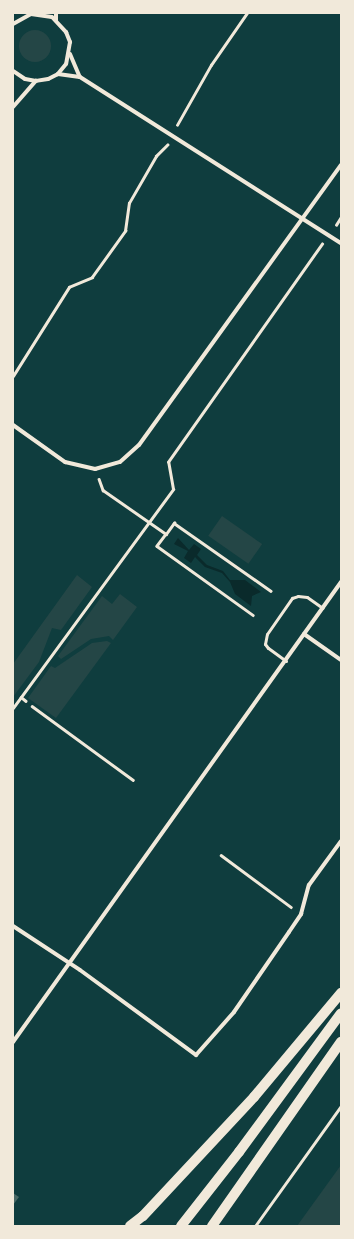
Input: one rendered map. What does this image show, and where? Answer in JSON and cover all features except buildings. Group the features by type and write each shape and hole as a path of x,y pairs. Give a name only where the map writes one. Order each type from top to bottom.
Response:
{"main road":[{"path":"130,1226 143,1216 254,1097 341,993"},
{"path":"181,1226 239,1152 341,1013"},
{"path":"212,1226 341,1042"}],"street":[{"path":"56,13 56,20"},
{"path":"14,22 37,14 56,20 66,32 70,54 80,77"},
{"path":"58,74 70,54"},
{"path":"13,71 25,79 36,81 58,74 80,77 304,217 341,243"},
{"path":"13,107 36,81"},
{"path":"13,425 65,462 95,469 120,462 139,445 341,165"},
{"path":"13,1042 341,582"},
{"path":"304,634 341,660"},
{"path":"13,926 69,962 196,1055 234,1012 301,914 309,885 341,841"}],"lane":[{"path":"286,661 265,644 271,628 292,598 298,596 308,597 323,608"},
{"path":"255,1226 341,1106"}],"path":[{"path":"13,376 69,287 92,277 125,231 129,202 156,156 162,152 174,136 179,119 211,65 247,13"},
{"path":"13,708 173,489 168,462 341,218"},
{"path":"95,469 103,490 166,534"},
{"path":"253,615 157,546 174,523 271,591"},
{"path":"20,697 26,701"},
{"path":"32,706 133,780"},
{"path":"221,855 301,914"}],"shaded area":[{"path":"32,30 38,30 47,34 51,46 47,58 38,62 32,62 23,58 19,49 19,43 23,34"},
{"path":"222,516 262,544 248,564 208,536"},
{"path":"178,538 189,550 194,544 201,549 197,555 207,565 223,571 230,580 245,580 261,592 252,596 251,606 235,594 230,582 222,573 205,567 195,557 191,563 184,558 188,551 174,544"},
{"path":"77,575 92,587 61,630 52,628 39,662 13,697 13,664"},
{"path":"120,594 137,607 113,640 109,636 91,639 61,659 58,656 102,596 112,604"},
{"path":"107,641 111,643 56,718 28,698 51,666 55,668 92,643"},
{"path":"341,1165 341,1226 297,1226"}]}
